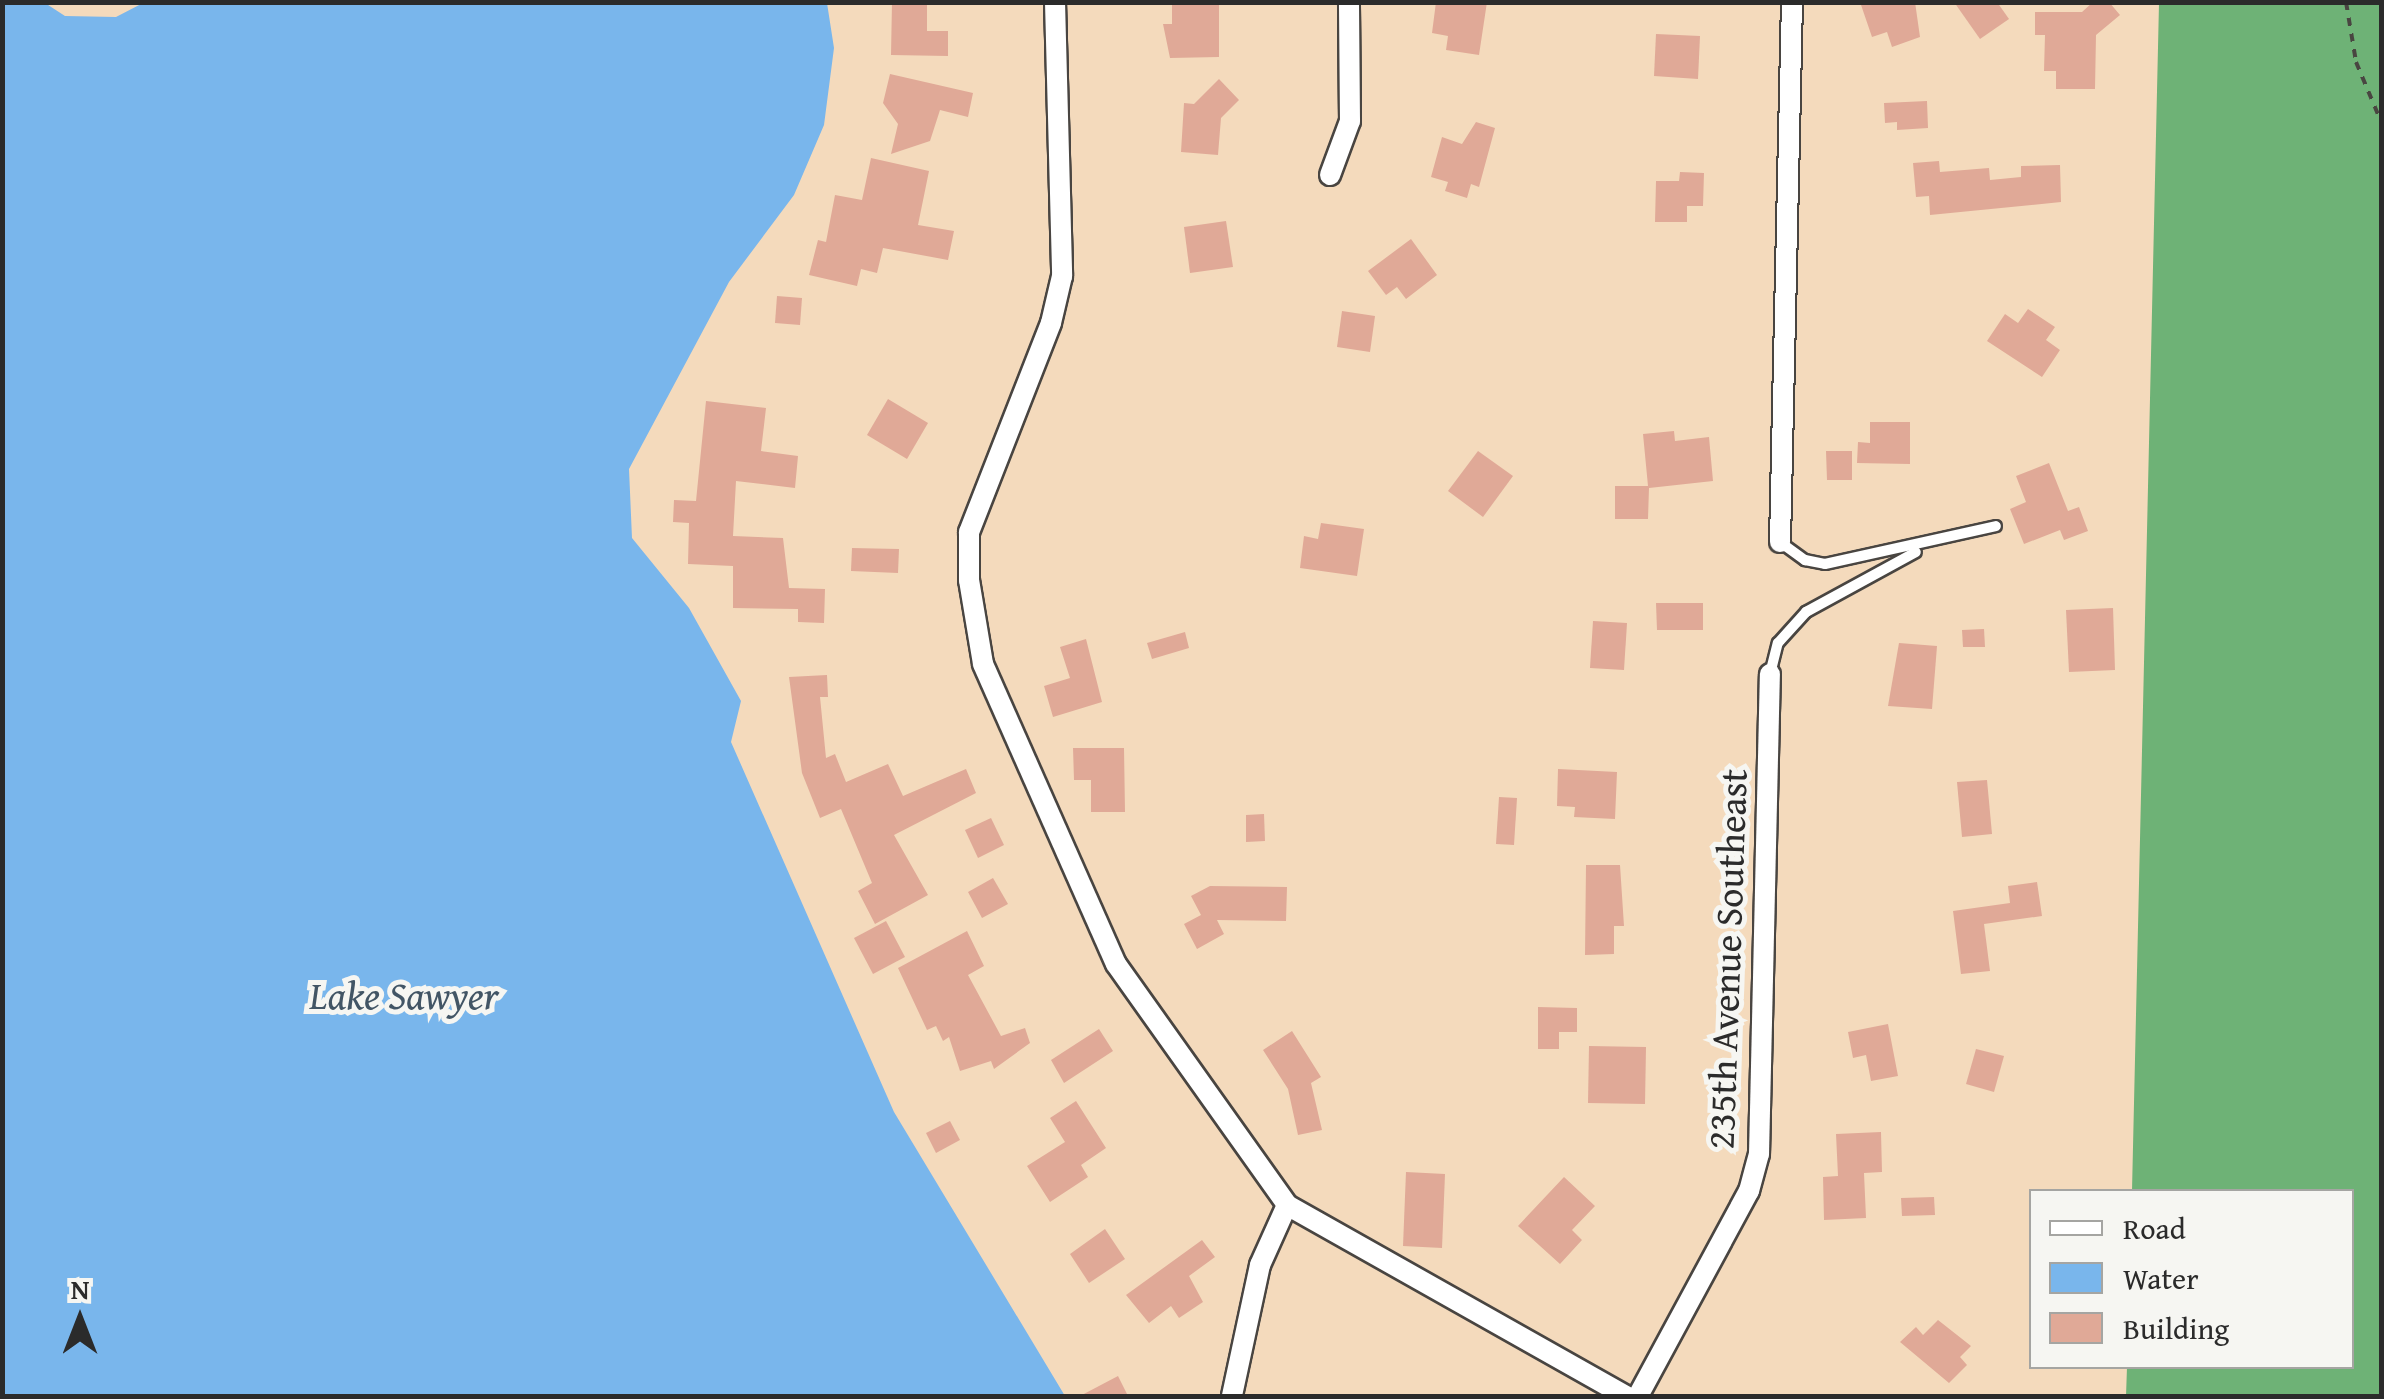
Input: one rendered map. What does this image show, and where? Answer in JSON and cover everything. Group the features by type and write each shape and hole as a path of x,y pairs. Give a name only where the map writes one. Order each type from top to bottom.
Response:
{"street":[{"path":"1055,2 1062,276 1051,323 968,532 975,629 983,664 1116,964 1288,1205 1626,1396"},
{"path":"1330,175 1350,121 1349,2"},
{"path":"1780,542 1792,2"},
{"name":"235th Avenue Southeast","path":"1638,1396 1749,1191 1759,1154 1770,674"},
{"path":"1232,1396 1260,1265 1288,1205"}],"lane":[{"path":"1780,542 1805,560 1825,564 1996,526"},
{"path":"1770,674 1778,644 1806,612 1936,542"}],"path":[{"path":"2346,2 2356,62 2382,124"}],"green space":[{"path":"2159,3 2381,3 2381,1396 2126,1396 2127,1369 2354,1369 2354,1189 2132,1189"}],"water":[{"name":"Lake Sawyer","path":"145,2 827,3 834,48 824,125 794,195 729,282 629,469 632,538 689,608 741,701 731,742 894,1112 1065,1396 3,1396 3,3 45,3 65,16 116,17"}],"building":[{"path":"892,2 927,2 927,31 948,31 948,56 891,55"},
{"path":"1172,2 1219,2 1219,57 1170,58 1163,24 1172,24"},
{"path":"1436,2 1487,2 1479,55 1446,50 1448,36 1432,33"},
{"path":"1860,2 1915,2 1920,37 1892,47 1887,32 1872,37"},
{"path":"1954,2 1997,2 2009,19 1980,39"},
{"path":"2093,2 2109,2 2120,15 2096,35 2095,89 2056,89 2056,71 2044,71 2045,35 2035,35 2035,12 2082,12"},
{"path":"1656,34 1700,36 1698,79 1654,76"},
{"path":"890,74 973,93 968,117 940,110 930,141 891,154 898,124 883,103"},
{"path":"1219,79 1239,100 1221,118 1218,155 1181,152 1184,103 1194,104"},
{"path":"1927,101 1928,128 1897,130 1897,122 1885,123 1884,103"},
{"path":"1476,122 1495,128 1479,187 1471,184 1467,198 1445,191 1448,182 1431,177 1442,137 1462,144"},
{"path":"871,158 929,171 918,225 954,231 948,260 883,248 877,273 861,269 857,286 809,275 818,240 826,242 835,195 862,200"},
{"path":"1939,161 1940,172 1989,168 1990,180 2021,177 2021,166 2060,165 2061,202 1930,215 1929,196 1916,197 1913,163"},
{"path":"1680,172 1704,173 1703,206 1687,206 1687,222 1655,222 1656,181 1679,181"},
{"path":"1226,221 1233,267 1190,273 1184,227"},
{"path":"1411,239 1437,275 1406,299 1397,287 1386,295 1368,271"},
{"path":"777,296 802,298 800,325 775,323"},
{"path":"2028,309 2055,327 2046,340 2060,350 2042,377 1987,341 2005,314 2018,323"},
{"path":"1342,311 1375,316 1370,352 1337,347"},
{"path":"888,399 928,423 907,459 867,435"},
{"path":"706,401 766,408 761,451 798,456 795,488 736,481 733,536 783,538 789,588 825,589 824,623 798,622 798,609 733,608 733,566 688,564 689,523 673,522 674,500 696,501"},
{"path":"1870,422 1910,422 1910,464 1857,463 1858,442 1870,443"},
{"path":"1674,431 1675,441 1709,437 1713,481 1649,488 1648,519 1615,519 1615,486 1648,486 1643,434"},
{"path":"1478,451 1513,476 1483,517 1448,491"},
{"path":"1826,451 1852,451 1852,480 1827,480"},
{"path":"2049,463 2068,511 2079,507 2088,531 2064,540 2060,530 2024,544 2010,509 2026,502 2016,476"},
{"path":"1321,523 1364,529 1357,576 1300,568 1304,536 1318,539"},
{"path":"852,548 899,549 898,573 851,571"},
{"path":"1656,603 1703,603 1703,630 1657,630"},
{"path":"2113,608 2115,670 2069,672 2066,610"},
{"path":"1593,621 1627,623 1624,670 1590,668"},
{"path":"1984,629 1985,647 1963,647 1962,630"},
{"path":"1185,632 1189,648 1152,659 1147,643"},
{"path":"1086,639 1102,702 1053,717 1044,686 1070,678 1060,647"},
{"path":"1899,643 1937,646 1932,709 1888,706"},
{"path":"827,675 828,697 820,697 826,758 835,754 846,782 888,764 903,796 966,769 976,793 894,835 928,895 875,924 858,891 872,883 841,809 820,818 802,773 789,677"},
{"path":"1073,748 1124,748 1125,812 1091,812 1091,780 1074,780"},
{"path":"1558,769 1617,772 1615,819 1574,817 1575,807 1557,806"},
{"path":"1987,780 1992,834 1962,837 1957,782"},
{"path":"1499,797 1517,798 1514,845 1496,844"},
{"path":"1264,814 1265,841 1246,842 1246,815"},
{"path":"991,818 1004,845 978,858 965,830"},
{"path":"1586,865 1620,865 1624,926 1614,926 1614,954 1585,955"},
{"path":"993,878 1008,904 982,918 968,892"},
{"path":"2037,882 2042,916 1984,924 1990,971 1961,974 1953,911 2010,903 2008,886"},
{"path":"1210,886 1287,887 1286,921 1217,920 1224,934 1197,949 1184,924 1201,915 1191,896"},
{"path":"886,921 905,957 873,974 854,938"},
{"path":"967,931 984,966 968,975 1001,1036 1025,1028 1030,1043 994,1069 991,1061 960,1071 949,1037 943,1041 936,1026 927,1030 898,968"},
{"path":"1538,1007 1577,1008 1577,1032 1559,1032 1559,1049 1538,1049"},
{"path":"1888,1024 1898,1076 1871,1081 1866,1055 1853,1058 1848,1032"},
{"path":"1099,1029 1113,1051 1064,1083 1051,1060"},
{"path":"1292,1031 1321,1077 1311,1083 1322,1130 1298,1135 1288,1089 1263,1050"},
{"path":"1589,1046 1646,1047 1645,1104 1588,1103"},
{"path":"1976,1049 2004,1056 1994,1092 1966,1084"},
{"path":"1076,1101 1106,1148 1081,1165 1088,1177 1050,1202 1027,1166 1065,1142 1050,1118"},
{"path":"950,1121 960,1140 936,1153 926,1133"},
{"path":"1881,1132 1882,1172 1864,1173 1866,1218 1824,1220 1823,1177 1838,1176 1836,1134"},
{"path":"1406,1172 1445,1174 1442,1248 1403,1246"},
{"path":"1564,1177 1595,1206 1572,1230 1582,1240 1560,1264 1518,1226"},
{"path":"1934,1197 1935,1215 1902,1216 1901,1198"},
{"path":"1105,1229 1125,1259 1089,1283 1070,1254"},
{"path":"1202,1240 1215,1257 1189,1276 1203,1302 1179,1318 1171,1306 1149,1323 1126,1295"},
{"path":"1938,1320 1971,1346 1960,1357 1967,1365 1949,1383 1900,1342 1916,1327 1923,1335"},
{"path":"1118,1376 1128,1396 1080,1396"}]}
